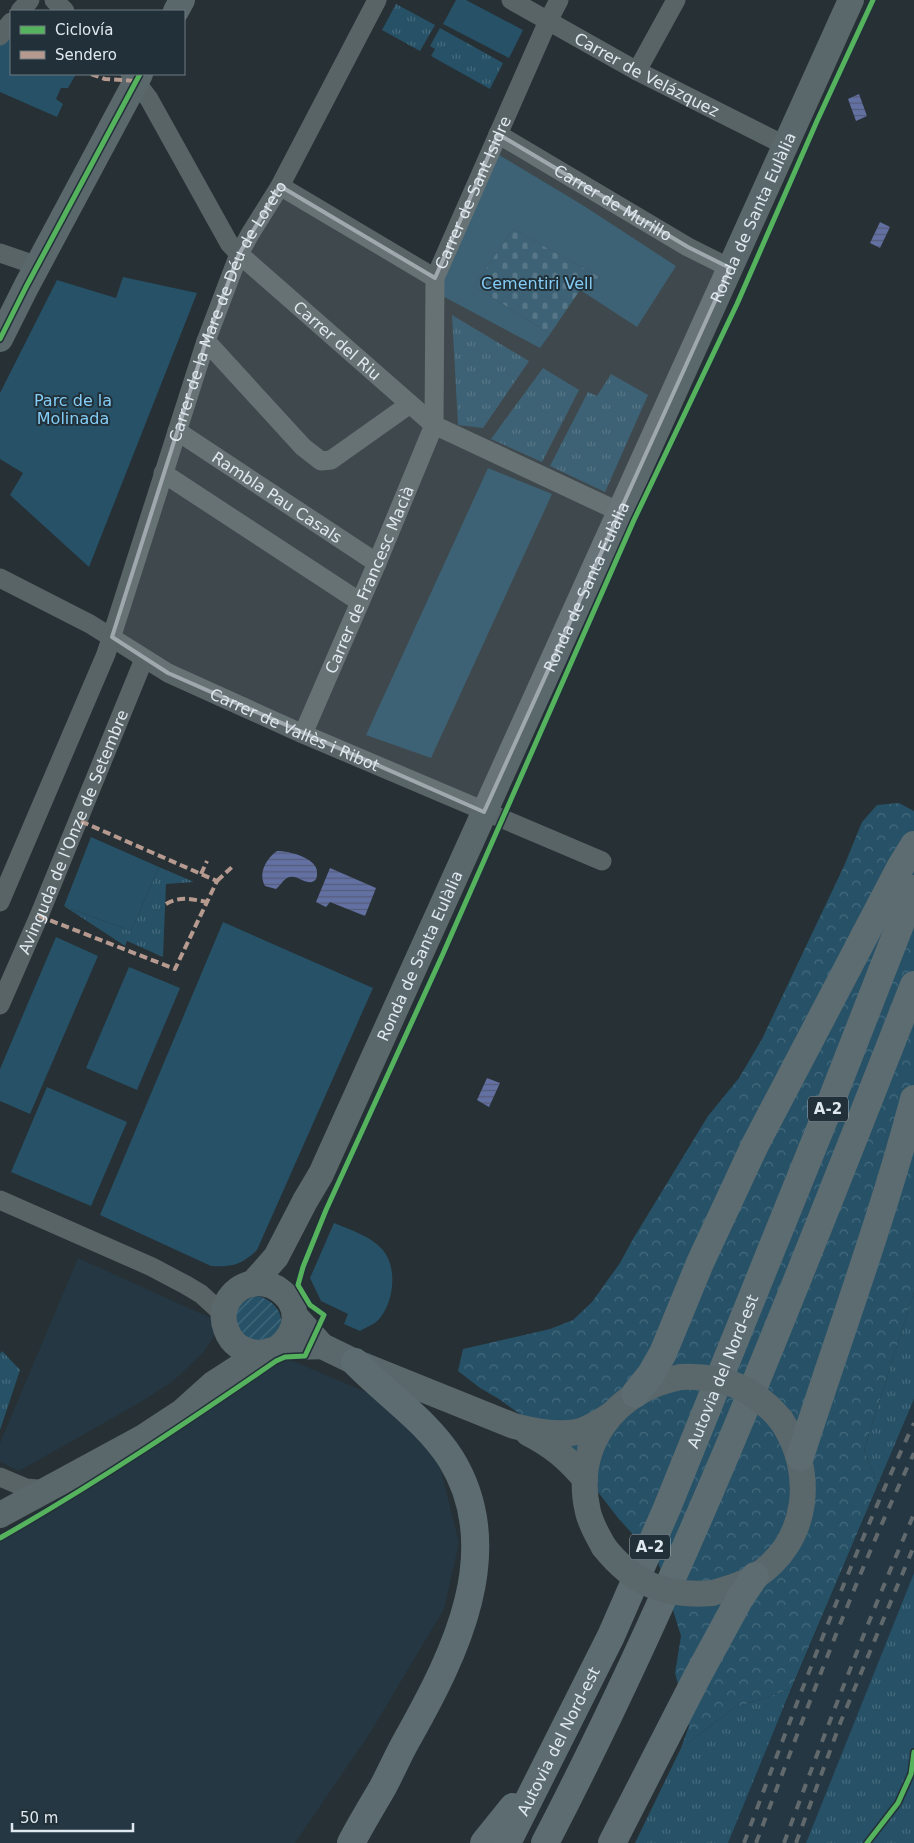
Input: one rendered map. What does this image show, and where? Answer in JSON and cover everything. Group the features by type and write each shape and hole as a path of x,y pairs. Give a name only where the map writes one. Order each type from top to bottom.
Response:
{"highway":[{"path":"635,1394 651,1374 663,1353 700,1263 755,1145 901,866 914,845"},
{"name":"Autovia del Nord-est","path":"507,1843 611,1636 667,1508 827,1112 914,888"},
{"name":"Autovia del Nord-est","path":"545,1843 650,1629 712,1486 826,1211 914,985"},
{"path":"800,1457 829,1366 857,1291 903,1142 914,1099"},
{"path":"351,1843 448,1663 462,1624 474,1571 476,1548 474,1524 463,1482 451,1460 434,1435 355,1362"},
{"path":"612,1843 728,1618 755,1576"},
{"path":"331,1843 376,1778 408,1737"},
{"path":"484,1843 550,1760"},
{"path":"552,1843 563,1808"}],"main road":[{"name":"Ronda de Santa Eulàlia","path":"244,1288 276,1257 321,1174 851,0"},
{"path":"0,339 136,76"},
{"name":"Ronda de Santa Eulàlia","path":"292,1309 287,1283 292,1256 313,1205 321,1174"},
{"path":"212,1384 222,1361 229,1300 244,1288 261,1283 271,1285 322,1346 355,1362 514,1426 554,1447 585,1479"},
{"path":"4,1512 48,1490 160,1427 183,1411 212,1384 270,1351 291,1335 292,1309"},
{"path":"226,1326 237,1346 246,1350 270,1351 322,1346"},
{"path":"514,1426 542,1432 579,1432 609,1416 635,1394 650,1385 681,1377 714,1378 738,1386 760,1399 782,1420 795,1442 800,1457 803,1495 795,1528 786,1546 772,1562 755,1576 736,1587 712,1594 694,1595 678,1593 652,1586 627,1572 604,1548 595,1531 586,1500 585,1479 591,1448 609,1416"}],"street":[{"path":"21,10 30,0"},
{"path":"54,0 65,10"},
{"name":"Carrer de la Mare de Déu de Loreto","path":"112,637 206,341 239,254 280,186 377,0"},
{"name":"Carrer de Velázquez","path":"511,0 637,71 786,146"},
{"name":"Carrer de Sant Isidre","path":"434,425 435,278 548,21 560,0"},
{"path":"637,71 676,0"},
{"path":"0,36 10,23"},
{"name":"Carrer del Riu","path":"136,76 229,243 239,254 434,425 620,512"},
{"name":"Carrer de Murillo","path":"498,134 692,250 730,268"},
{"path":"280,186 435,278"},
{"path":"0,253 38,266"},
{"path":"206,341 303,448 321,461 332,460 410,404"},
{"name":"Carrer de Francesc Macià","path":"302,734 377,563 434,425"},
{"name":"Rambla Pau Casals","path":"177,431 377,563"},
{"path":"164,473 360,602"},
{"name":"Carrer de Vallès i Ribot","path":"0,578 112,637 168,673 302,734 602,861"},
{"path":"0,902 112,637"},
{"name":"Avinguda de l'Onze de Setembre","path":"0,1005 39,916 144,659"},
{"path":"0,1200 152,1267 186,1285 201,1294 226,1326"},
{"path":"186,1285 200,1288 244,1288"},
{"path":"5,1480 26,1488 48,1490"},
{"path":"4,1512 12,1506 13,1496 5,1480"}],"highlighted area":[{"path":"498,134 688,247 730,268 484,812 168,673 112,637 206,341 239,254 280,186 435,278"}],"shaded area":[{"path":"859,94 867,116 856,121 848,99"},
{"path":"880,222 890,227 880,248 870,243"},
{"path":"277,851 289,852 309,860 317,869 315,880 307,882 291,877 286,879 276,889 265,886 262,876 264,867"},
{"path":"330,868 376,888 365,916 330,902 326,907 316,902"},
{"path":"487,1078 500,1083 489,1107 477,1100"},
{"path":"78,1258 222,1323 203,1353 172,1382 134,1406 19,1471 0,1462 0,1443"},
{"path":"288,1359 366,1392 408,1426 440,1466 459,1543 444,1609 372,1730 295,1843 0,1843 0,1535 48,1507 256,1376"},
{"path":"914,1399 914,1573 806,1843 728,1843 737,1819"}],"green space":[{"path":"456,0 466,0 523,30 509,58 443,24"},
{"path":"396,4 435,25 420,51 382,30"},
{"path":"10,24 10,75 75,75 68,88 61,88 56,99 63,104 57,117 0,92 0,37"},
{"path":"440,28 503,63 490,89 431,56 435,49 430,46"},
{"path":"491,150 584,206 676,266 637,327 588,295 600,277 513,229 474,286 550,334 540,348 435,292"},
{"name":"Cementiri Vell","path":"513,229 600,277 588,295 580,290 550,334 474,286"},
{"name":"Parc de la Molinada","path":"123,277 197,293 89,567 10,495 23,473 0,459 0,393 57,280 116,298"},
{"path":"452,315 529,361 483,428 458,425"},
{"path":"543,368 579,390 542,462 491,439"},
{"path":"611,374 648,395 605,492 550,466 588,392 597,396"},
{"path":"488,468 552,494 431,758 366,735"},
{"path":"899,803 914,811 914,1292 864,1450 878,1484 791,1689 734,1708 681,1748 689,1726 675,1673 681,1636 658,1562 618,1518 561,1444 458,1371 463,1349 550,1329 573,1320 592,1302 620,1263 708,1116 739,1078 762,1039 844,866 862,822 877,805"},
{"path":"91,837 159,867 131,931 64,906"},
{"path":"159,867 194,882 166,884 163,957 127,941 125,946 64,906 131,931"},
{"path":"223,922 373,988 257,1250 236,1264 211,1266 100,1215"},
{"path":"56,937 98,956 30,1114 0,1101 0,1069"},
{"path":"129,967 180,988 137,1090 86,1068"},
{"path":"47,1087 127,1122 91,1206 11,1172"},
{"path":"334,1223 359,1233 377,1244 387,1256 390,1265 392,1284 385,1311 376,1322 360,1331 344,1324 348,1314 321,1301 310,1278"},
{"path":"914,1292 914,1399 878,1484 864,1450"},
{"path":"258,1296 275,1306 281,1317 279,1329 275,1335 261,1343 240,1336 236,1318 237,1310 243,1302"},
{"path":"2,1351 20,1370 0,1430 0,1354"},
{"path":"914,1573 914,1843 806,1843"},
{"path":"791,1689 728,1843 635,1843 681,1748 734,1708"}],"railway":[{"path":"744,1843 846,1579 914,1423"},
{"path":"756,1843 851,1598 914,1453"},
{"path":"784,1843 847,1678 914,1514"},
{"path":"796,1843 841,1721 914,1546"}],"marked path":[{"path":"94,75 105,79 136,81"},
{"path":"39,916 175,969 217,881 78,820"},
{"path":"201,874 207,861"},
{"path":"217,881 232,867"},
{"path":"166,904 181,899 207,902"}],"cycle path":[{"path":"0,1538 140,1452 276,1361 285,1357 305,1356 324,1315 310,1305 298,1285 303,1267 326,1210 442,956 634,520 737,304 817,121 873,0"},
{"path":"0,339 139,75"},
{"path":"867,1843 898,1803 911,1774 914,1752"}]}
